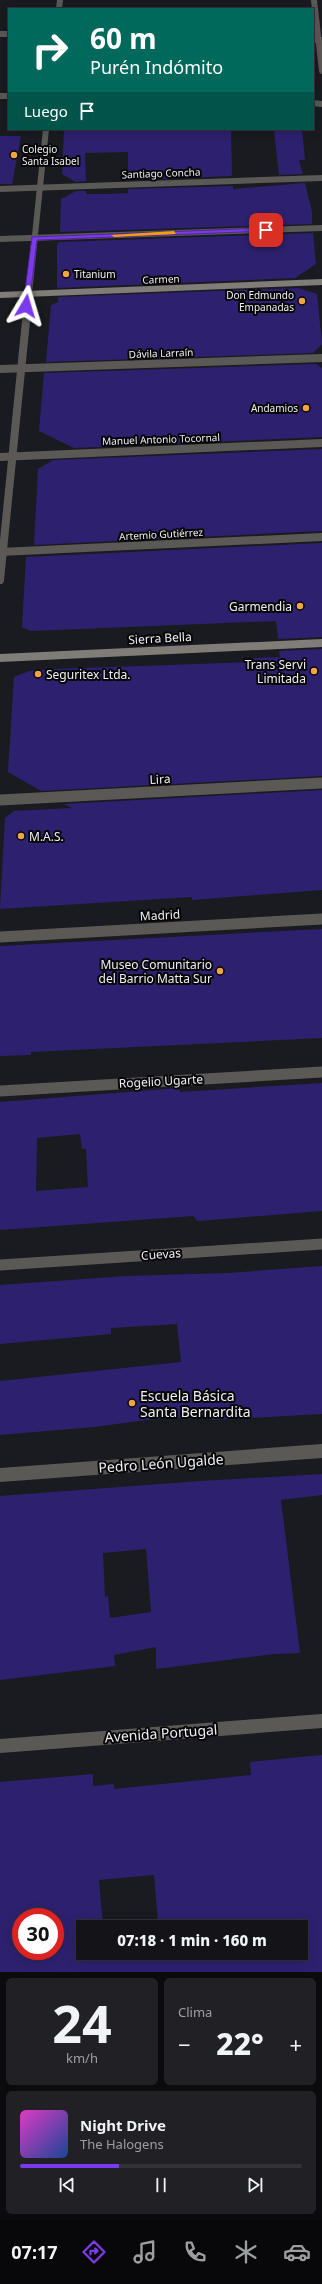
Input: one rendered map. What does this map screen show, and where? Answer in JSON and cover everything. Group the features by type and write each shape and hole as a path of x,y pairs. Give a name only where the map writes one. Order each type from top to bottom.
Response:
{"main road":[{"name":"Carmen","path":"0,295 322,282"},
{"name":"Sierra Bella","path":"0,658 322,643"}],"street":[{"path":"314,0 322,71"},
{"path":"0,580 1,552 46,130"},
{"name":"Santiago Concha","path":"0,189 322,178"},
{"path":"0,239 322,228"},
{"name":"Dávila Larraín","path":"0,369 322,358"},
{"name":"Manuel Antonio Tocornal","path":"0,457 322,443"},
{"name":"Artemio Gutiérrez","path":"1,552 322,537"},
{"name":"Lira","path":"0,800 322,783"},
{"name":"Madrid","path":"0,937 322,919"},
{"name":"Rogelio Ugarte","path":"0,1091 322,1072"},
{"name":"Cuevas","path":"0,1265 322,1244"},
{"name":"Pedro León Ugalde","path":"0,1475 322,1451"},
{"name":"Avenida Portugal","path":"0,1746 322,1721"}],"building":[{"path":"64,130 231,130 232,176 128,180 128,152 85,153 86,181 76,182 62,174"},
{"path":"274,130 302,130 305,160 299,160 303,174 279,175"},
{"path":"0,136 21,136 12,184 0,184"},
{"path":"305,183 312,212 312,224 60,232 61,199 76,191 86,191 86,194 107,194 128,193 128,189 233,186 233,189"},
{"path":"313,233 316,264 295,278 57,288 57,245 59,242"},
{"path":"298,288 317,294 322,344 313,353 46,362 51,305 58,302 58,297"},
{"path":"316,364 322,368 322,437 74,448 39,431 44,373"},
{"path":"322,449 322,531 34,545 38,469 53,460"},
{"path":"322,543 322,637 278,639 276,621 31,631 22,627 26,557"},
{"path":"322,649 322,776 41,791 8,772 14,677 29,671 254,662 254,658 280,657 279,651"},
{"path":"322,790 322,890 192,900 192,897 0,909 5,818 14,811 72,808 64,804"},
{"path":"322,929 322,1038 31,1052 31,1055 0,1056 0,946"},
{"path":"322,1083 322,1211 198,1221 193,1216 0,1230 0,1102 179,1088 180,1092","holes":["80,1134 82,1149 86,1149 88,1187 36,1191 37,1138"]},
{"path":"322,1266 322,1414 212,1420 212,1416 154,1419 94,1427 0,1435 0,1381 181,1362 177,1324 111,1328 111,1334 0,1344 0,1285 126,1276 228,1273"},
{"path":"322,1474 322,1495 281,1500 300,1653 274,1654 156,1669 156,1647 114,1655 115,1666 0,1680 0,1496 200,1481","holes":["146,1549 151,1612 110,1618 108,1596 105,1597 103,1553"]},
{"path":"322,1755 322,1972 0,1972 0,1782 93,1774 93,1786 114,1784 114,1789 251,1775 250,1762","holes":["154,1875 158,1920 308,1920 308,1960 76,1960 76,1920 102,1920 99,1880"]}],"slow traffic":[{"path":"114,235 174,233"}],"place":[{"name":"Colegio Santa Isabel","path":"14,155"},
{"name":"Titanium","path":"66,274"},
{"name":"Don Edmundo Empanadas","path":"302,301"},
{"name":"Andamios","path":"306,408"},
{"name":"Garmendia","path":"300,606"},
{"name":"Trans Servi Limitada","path":"314,671"},
{"name":"Seguritex Ltda.","path":"38,674"},
{"name":"M.A.S.","path":"21,836"},
{"name":"Museo Comunitario del Barrio Matta Sur","path":"220,971"},
{"name":"Escuela Básica Santa Bernardita","path":"132,1403"}],"route":[{"path":"26,306 34,238 266,230"}]}
